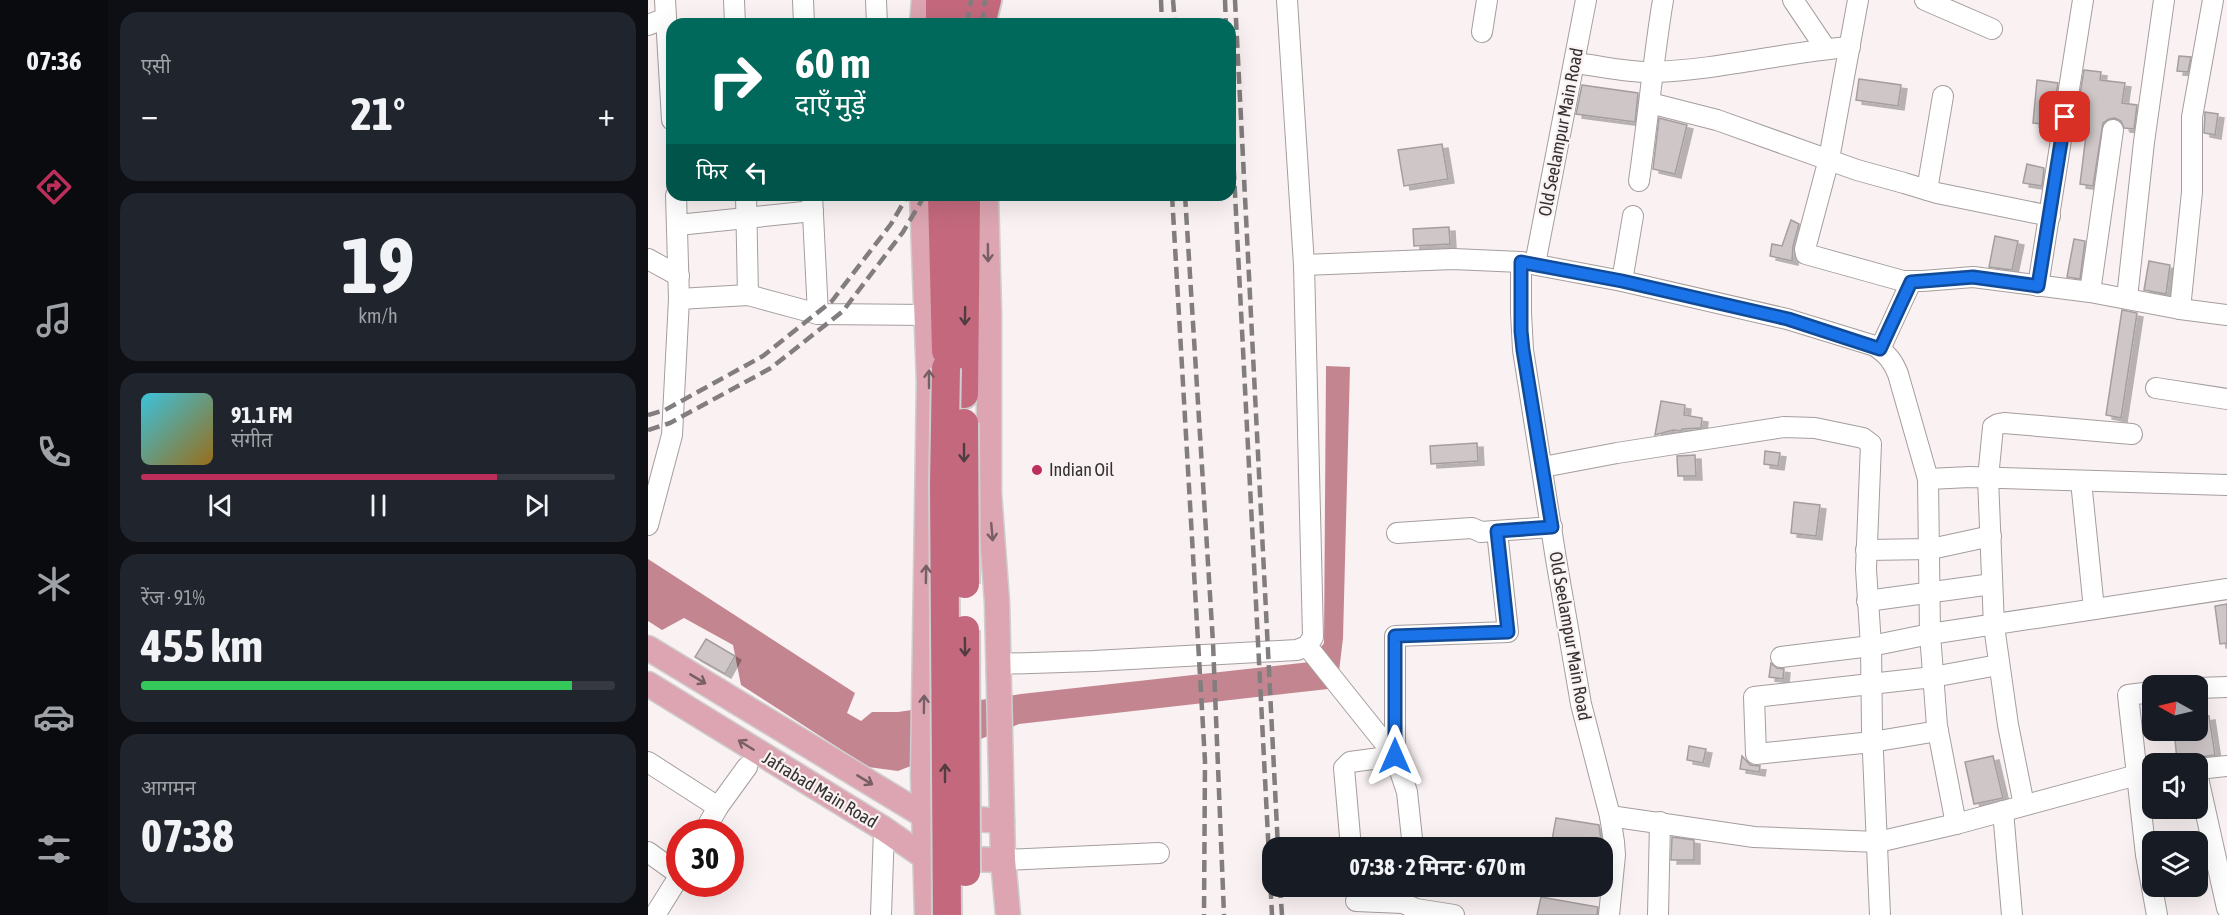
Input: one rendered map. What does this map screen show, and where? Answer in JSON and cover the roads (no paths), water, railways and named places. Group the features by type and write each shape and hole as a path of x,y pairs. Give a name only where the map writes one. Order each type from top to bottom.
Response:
{"highway":[{"path":"940,0 940,18"},
{"path":"965,0 966,18"},
{"path":"982,18 987,0"},
{"path":"942,201 946,368 944,485 947,915"},
{"path":"966,201 964,405 967,915"}],"main road":[{"path":"922,18 924,0"},
{"path":"922,201 929,382 923,776 927,915"},
{"path":"986,201 989,493 996,573 1003,860 1008,915"},
{"name":"Jafrabad Main Road","path":"648,648 923,815 1002,821"},
{"name":"Jafrabad Main Road","path":"648,684 884,829 926,858"},
{"path":"926,858 1003,860"}],"street":[{"path":"734,0 735,18"},
{"path":"803,0 804,18"},
{"path":"876,0 877,18"},
{"path":"1287,0 1304,265 1314,628 1310,651"},
{"path":"1482,32 1487,0"},
{"name":"Old Seelampur Main Road","path":"1586,0 1521,331 1581,704 1610,816 1615,855 1609,915"},
{"path":"1639,181 1650,103 1651,72 1663,0"},
{"path":"1793,0 1826,49"},
{"path":"1858,0 1829,159 1805,249 1806,254 1911,282 1973,277 2090,292 2180,309 2227,315"},
{"path":"1925,0 1992,29"},
{"path":"2038,286 2083,0"},
{"path":"2127,298 2144,142 2164,0"},
{"path":"2180,309 2192,192 2192,117 2213,0"},
{"path":"660,14 666,67"},
{"path":"1575,63 1651,72 1725,66 1799,52 1850,47"},
{"path":"1927,190 1943,96"},
{"path":"1650,103 1717,120 1927,190 2050,216"},
{"path":"2090,292 2113,130"},
{"path":"648,525 672,435 679,299 676,201"},
{"path":"746,201 748,295"},
{"path":"678,225 747,217 813,203 818,314"},
{"path":"1622,281 1633,216"},
{"path":"648,259 679,276"},
{"path":"1304,265 1453,259 1533,264 1622,281 1788,319 1880,349 1886,353 1898,374 1928,479 1930,634 1933,677 1938,731 1956,824"},
{"path":"1880,349 1911,282"},
{"path":"679,299 748,295 818,314 928,315"},
{"path":"2156,388 2227,399"},
{"path":"2024,805 1998,665 1994,626 1988,478 1993,428 2004,423 2132,434"},
{"path":"1543,467 1784,427 1815,428 1863,438 1871,444 1866,550 1880,915"},
{"path":"1928,479 1947,477 2227,485"},
{"path":"2081,481 2094,609"},
{"path":"1397,533 1472,528 1481,532 1552,527"},
{"path":"1412,837 1407,792 1395,756 1395,636 1508,632 1497,531"},
{"path":"1866,550 1929,550 1991,536"},
{"path":"1867,601 1992,584"},
{"path":"1781,657 1870,646 1930,634 2227,590"},
{"path":"997,664 1310,651 1395,756"},
{"path":"1938,731 1872,742 1756,754 1754,697 1933,677 1998,665"},
{"path":"2208,688 2227,687"},
{"path":"2142,693 2128,695 2142,761"},
{"path":"1350,837 1344,768 1350,762 1395,756"},
{"path":"648,762 718,807"},
{"path":"2208,769 2227,766"},
{"path":"711,819 747,767"},
{"path":"1610,816 1754,837 1878,842 2142,776"},
{"path":"2003,811 2012,915"},
{"path":"2146,819 2146,855 2157,915"},
{"path":"2207,819 2227,908"},
{"path":"1658,915 1660,822"},
{"path":"881,915 884,829"},
{"path":"648,852 666,865"},
{"path":"1003,860 1159,853"},
{"path":"655,915 666,897"},
{"path":"1356,901 1403,903 1416,909 1454,915"}],"railway":[{"path":"968,18 971,0"},
{"path":"983,18 985,0"},
{"path":"1161,0 1162,18"},
{"path":"1173,0 1174,18"},
{"path":"1225,0 1226,18"},
{"path":"1235,0 1236,18"},
{"path":"1236,20 1277,837"},
{"path":"648,415 665,410 763,356 832,301 891,224 904,201"},
{"path":"648,430 670,423 771,368 843,311 903,232 921,201"},
{"path":"1172,201 1205,761 1204,915"},
{"path":"1185,201 1213,643 1224,915"},
{"path":"1235,201 1272,915"},
{"path":"1281,897 1282,915"}],"place":[{"name":"Indian Oil","path":"1037,470"}]}
